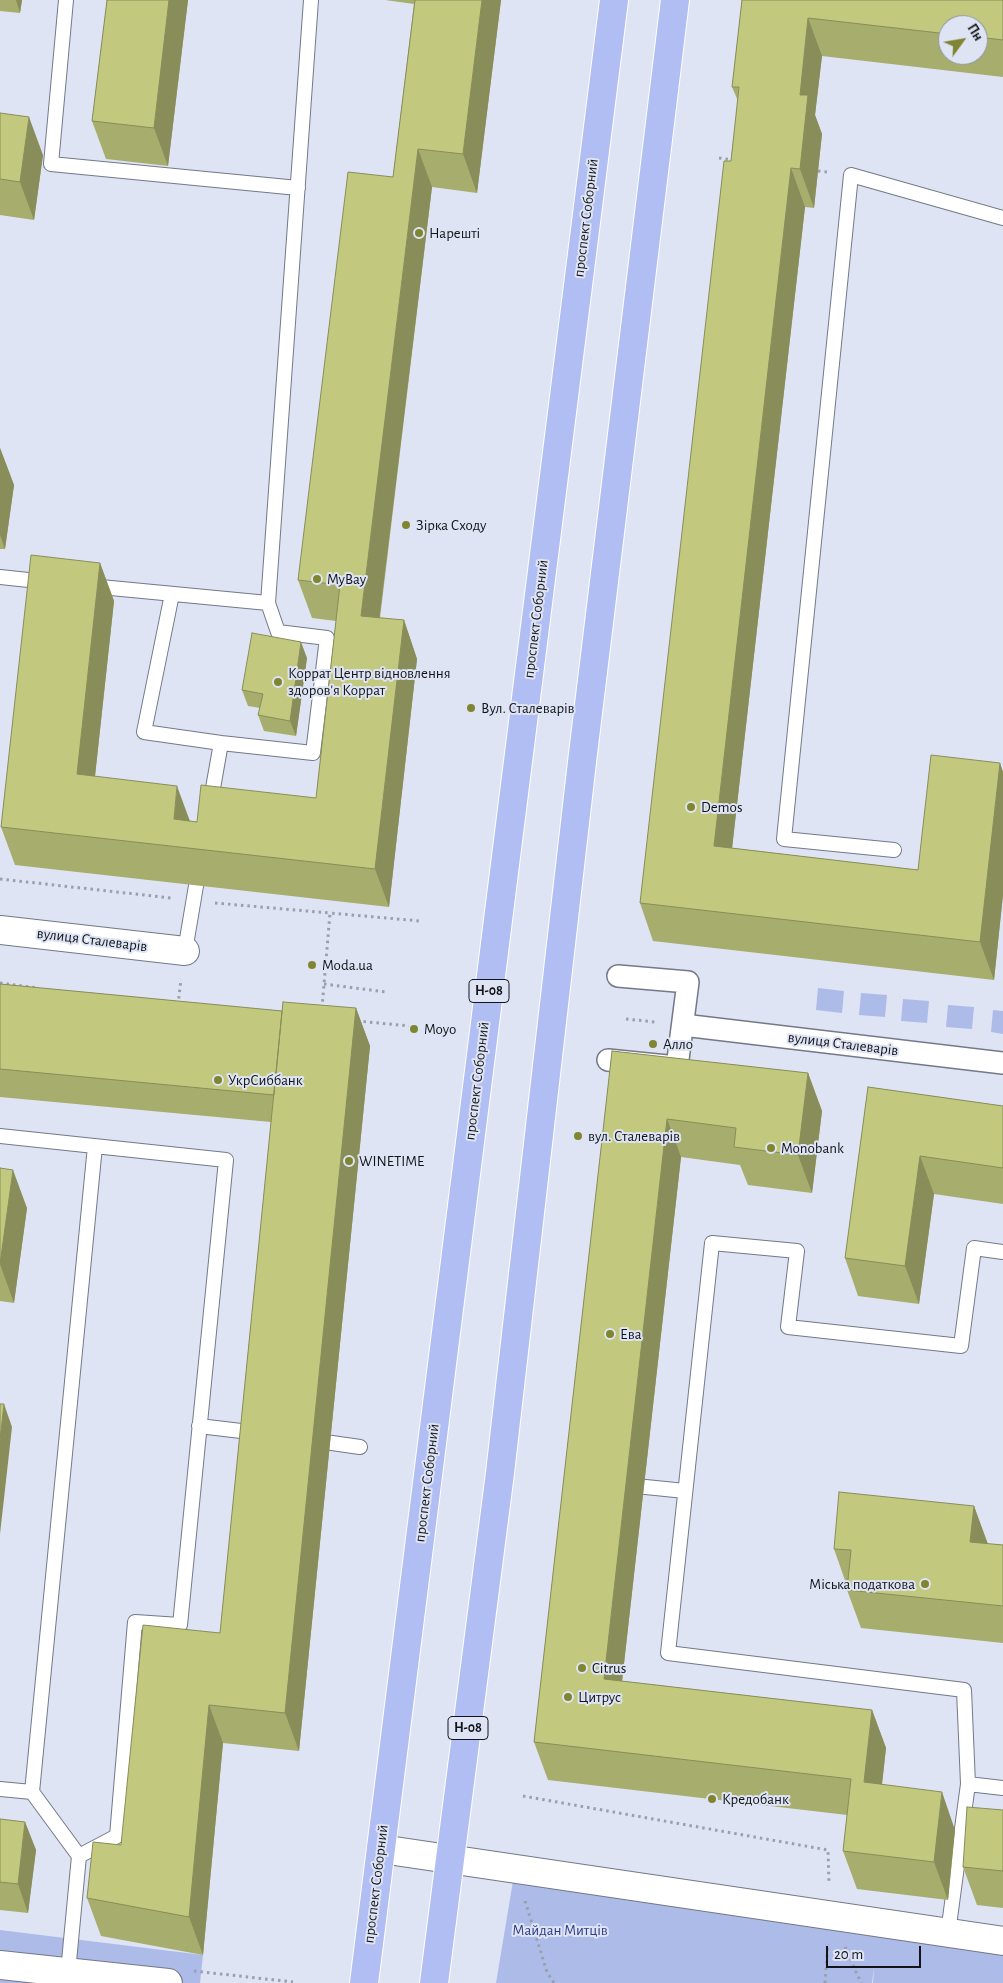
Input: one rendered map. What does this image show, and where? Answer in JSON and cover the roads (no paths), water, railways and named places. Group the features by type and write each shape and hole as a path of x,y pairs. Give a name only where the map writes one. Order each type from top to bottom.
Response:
{"main road":[{"name":"проспект Соборний","path":"364,1983 614,0"},
{"name":"Н-08","path":"434,1983 497,1493 581,772 675,0"}],"street":[{"name":"вулиця Сталеварів","path":"0,930 185,951"},
{"path":"608,1060 677,1067 683,1025 688,982 618,976"},
{"name":"вулиця Сталеварів","path":"683,1025 1003,1063"},
{"path":"381,1849 1003,1941"},
{"path":"0,1965 168,1983"}],"lane":[{"path":"66,0 51,164 298,188"},
{"path":"172,594 144,732 312,753 327,638 278,632 268,604 311,0"},
{"path":"894,850 784,839 851,175 1003,218"},
{"path":"0,577 57,583"},
{"path":"76,585 268,604"},
{"path":"207,820 221,743"},
{"path":"185,951 200,858"},
{"path":"0,1136 226,1160 180,1625 136,1622 117,1836 78,1856"},
{"path":"68,1972 78,1856 32,1792 94,1146"},
{"path":"948,1933 968,1784 964,1690 668,1653 712,1243 797,1251 788,1327 961,1346 974,1248 1003,1252"},
{"path":"199,1426 275,1436"},
{"path":"294,1438 360,1447"},
{"path":"608,1483 685,1491"},
{"path":"968,1784 1003,1788"},
{"path":"0,1789 32,1792"}],"place":[{"name":"Нарешті","path":"419,233"},
{"name":"Зірка Сходу","path":"406,525"},
{"name":"MyBay","path":"317,579"},
{"name":"Коррат Центр відновлення здоров'я Коррат","path":"278,682"},
{"name":"Вул. Сталеварів","path":"471,708"},
{"name":"Demos","path":"691,807"},
{"name":"Moda.ua","path":"312,965"},
{"name":"Moyo","path":"414,1029"},
{"name":"Алло","path":"653,1044"},
{"name":"УкрСиббанк","path":"218,1080"},
{"name":"вул. Сталеварів","path":"578,1136"},
{"name":"Monobank","path":"771,1148"},
{"name":"WINETIME","path":"349,1161"},
{"name":"Ева","path":"610,1334"},
{"name":"Міська податкова","path":"925,1584"},
{"name":"Citrus","path":"582,1668"},
{"name":"Цитрус","path":"568,1697"},
{"name":"Кредобанк","path":"712,1799"}],"park label":[{"name":"Майдан Митців","path":"560,1930"}]}
